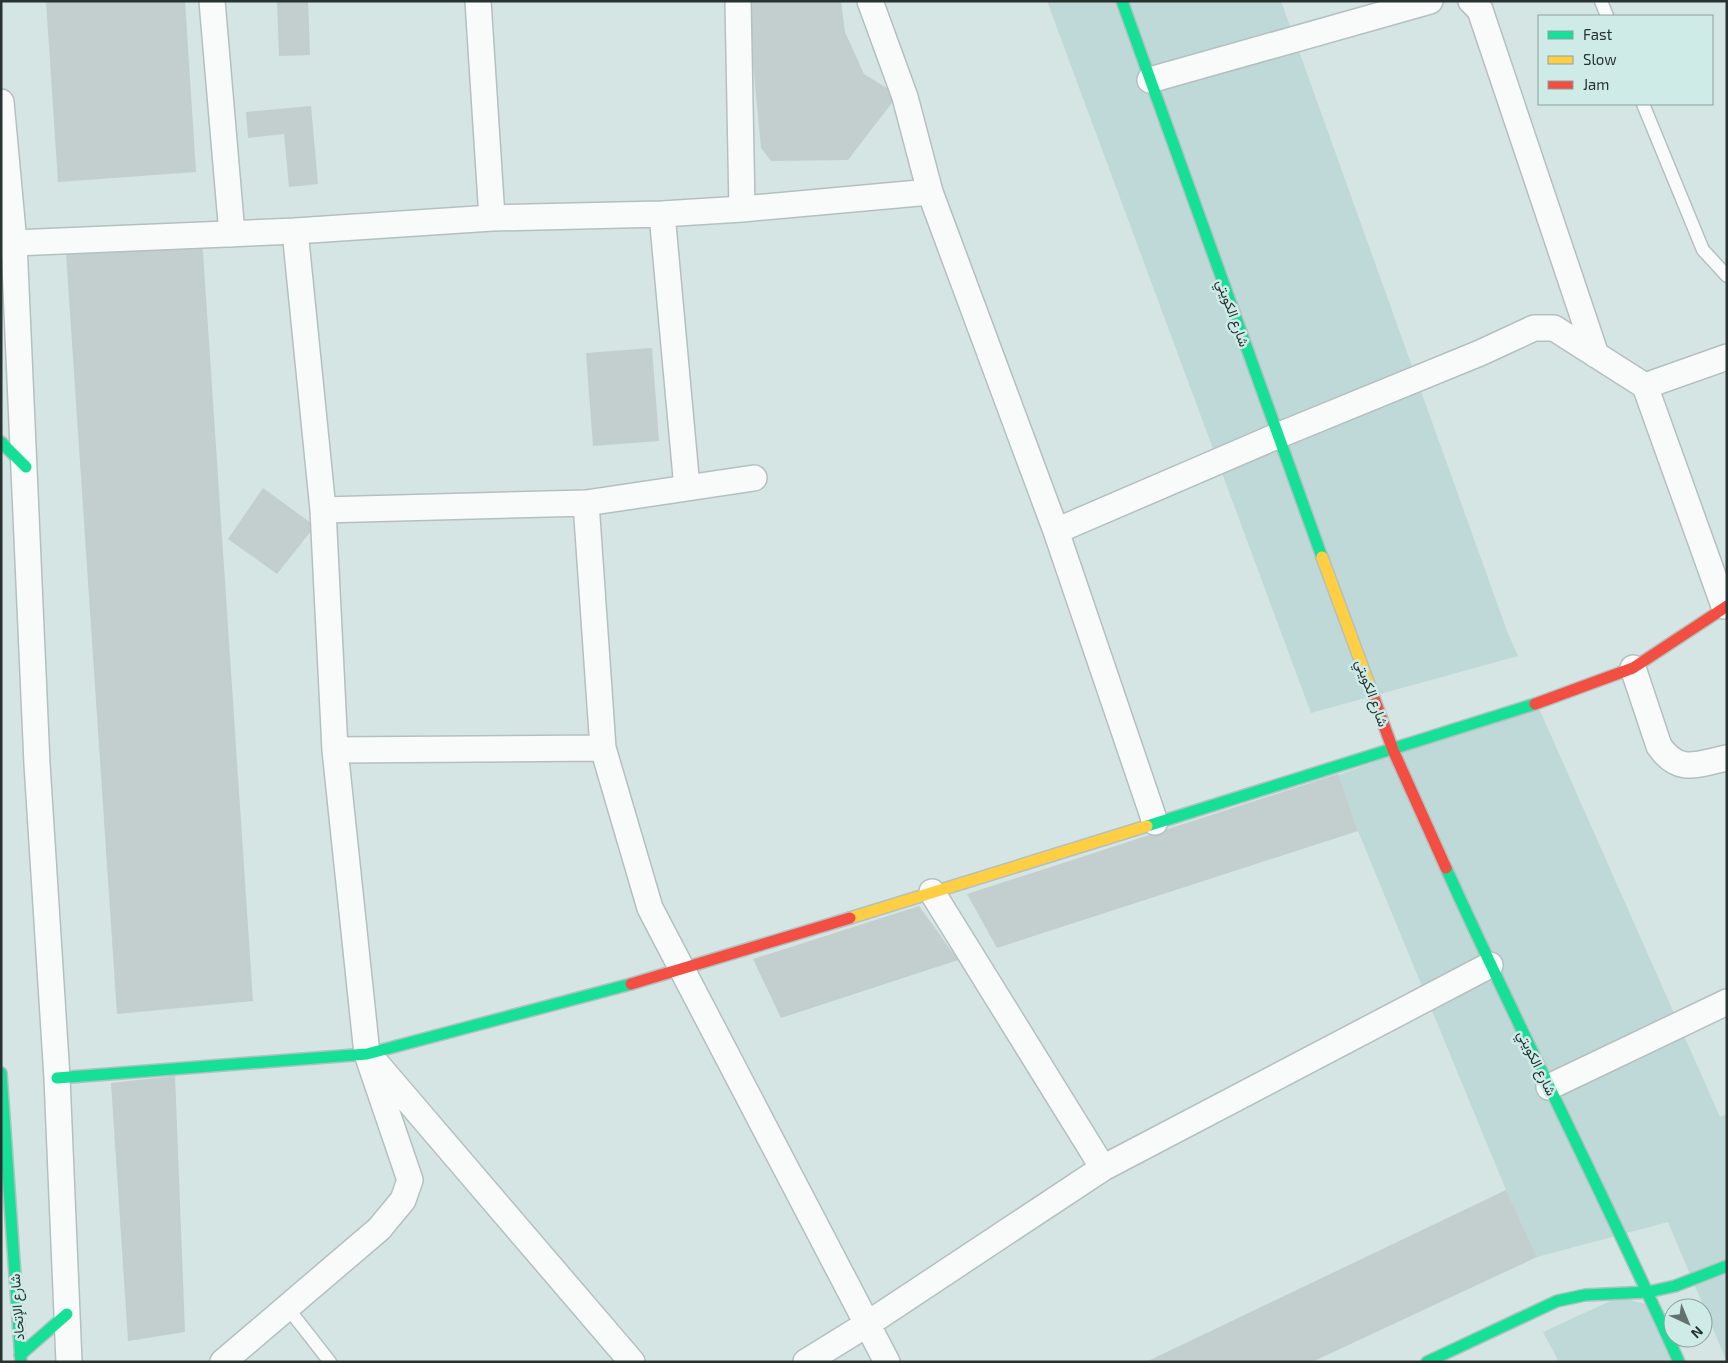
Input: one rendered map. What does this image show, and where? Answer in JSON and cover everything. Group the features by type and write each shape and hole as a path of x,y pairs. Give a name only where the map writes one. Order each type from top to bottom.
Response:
{"street":[{"path":"212,1 232,234"},
{"path":"478,1 492,218"},
{"path":"738,1 742,209"},
{"path":"870,1 905,97 930,192 1056,531 1155,822"},
{"name":"شارع الكويتي","path":"1122,1 1277,436 1393,750 1490,965 1648,1292 1679,1362"},
{"path":"1150,80 1375,8 1430,1"},
{"path":"1471,1 1480,10 1596,355"},
{"path":"1,102 14,243 15,312 26,468 37,764 57,1078 69,1362"},
{"path":"14,243 295,231 492,218 662,214 742,209 930,192"},
{"path":"662,214 687,488"},
{"path":"223,1362 379,1229 403,1200 410,1180 368,1054 335,750 323,510 295,231"},
{"path":"57,1078 368,1054 682,970 1155,822 1393,750 1578,690 1632,668 1725,606 1645,386 1554,328 1534,328 1480,354 1277,436 1056,531"},
{"path":"1645,386 1727,357"},
{"path":"1,442 26,468"},
{"path":"323,510 586,503 754,478"},
{"path":"586,503 603,748 650,908 888,1362"},
{"path":"1632,668 1659,746 1664,754 1674,763 1686,767 1727,758"},
{"path":"335,750 603,748"},
{"path":"932,892 1103,1168"},
{"path":"806,1362 869,1323 1103,1168 1490,965"},
{"path":"1549,1087 1727,1002"},
{"path":"368,1054 632,1362"},
{"name":"شارع الإتحاد","path":"1,1072 20,1359"},
{"path":"1427,1362 1557,1301 1585,1295 1648,1292 1675,1286 1727,1266"},
{"path":"20,1359 67,1314"}],"lane":[{"path":"1601,1 1607,15"},
{"path":"1643,105 1703,250 1708,258 1727,276"},
{"path":"287,1307 330,1362"}],"shaded area":[{"path":"1047,1 1281,1 1507,631 1518,656 1311,713"},
{"path":"1537,704 1720,1117 1727,1114 1727,1362 1713,1329 1713,1298 1700,1298 1668,1222 1537,1257 1506,1190 1358,831 1338,775"},
{"path":"1619,1297 1657,1307 1663,1320 1663,1348 1676,1348 1682,1362 1559,1362 1543,1332"}],"building":[{"path":"46,1 185,1 196,172 58,182"},
{"path":"277,1 308,1 310,55 279,56"},
{"path":"747,1 841,1 845,32 864,74 898,95 848,160 771,161 761,148"},
{"path":"311,106 318,184 289,187 284,134 248,138 246,112"},
{"path":"202,237 253,1001 117,1014 66,253"},
{"path":"652,348 659,441 593,446 586,353"},
{"path":"263,488 315,526 277,574 228,539"},
{"path":"1338,774 1358,831 997,948 967,894"},
{"path":"919,906 958,960 781,1018 753,959"},
{"path":"175,1076 185,1332 128,1341 111,1083"},
{"path":"1506,1190 1537,1257 1312,1362 1146,1362"}],"traffic: fast":[{"path":"1122,1 1322,557"},
{"path":"1,442 26,467"},
{"path":"1147,826 1535,704"},
{"path":"1446,868 1679,1362"},
{"path":"57,1078 367,1054 631,984"},
{"path":"1,1073 21,1362"},
{"path":"1427,1362 1557,1301 1585,1295 1648,1292 1675,1286 1727,1266"},
{"path":"20,1355 67,1314"}],"traffic: slow":[{"path":"1322,557 1374,698"},
{"path":"850,918 1147,826"}],"traffic: jam":[{"path":"1535,704 1633,668 1727,606"},
{"path":"1374,698 1393,750 1446,868"},
{"path":"631,984 850,918"}]}
